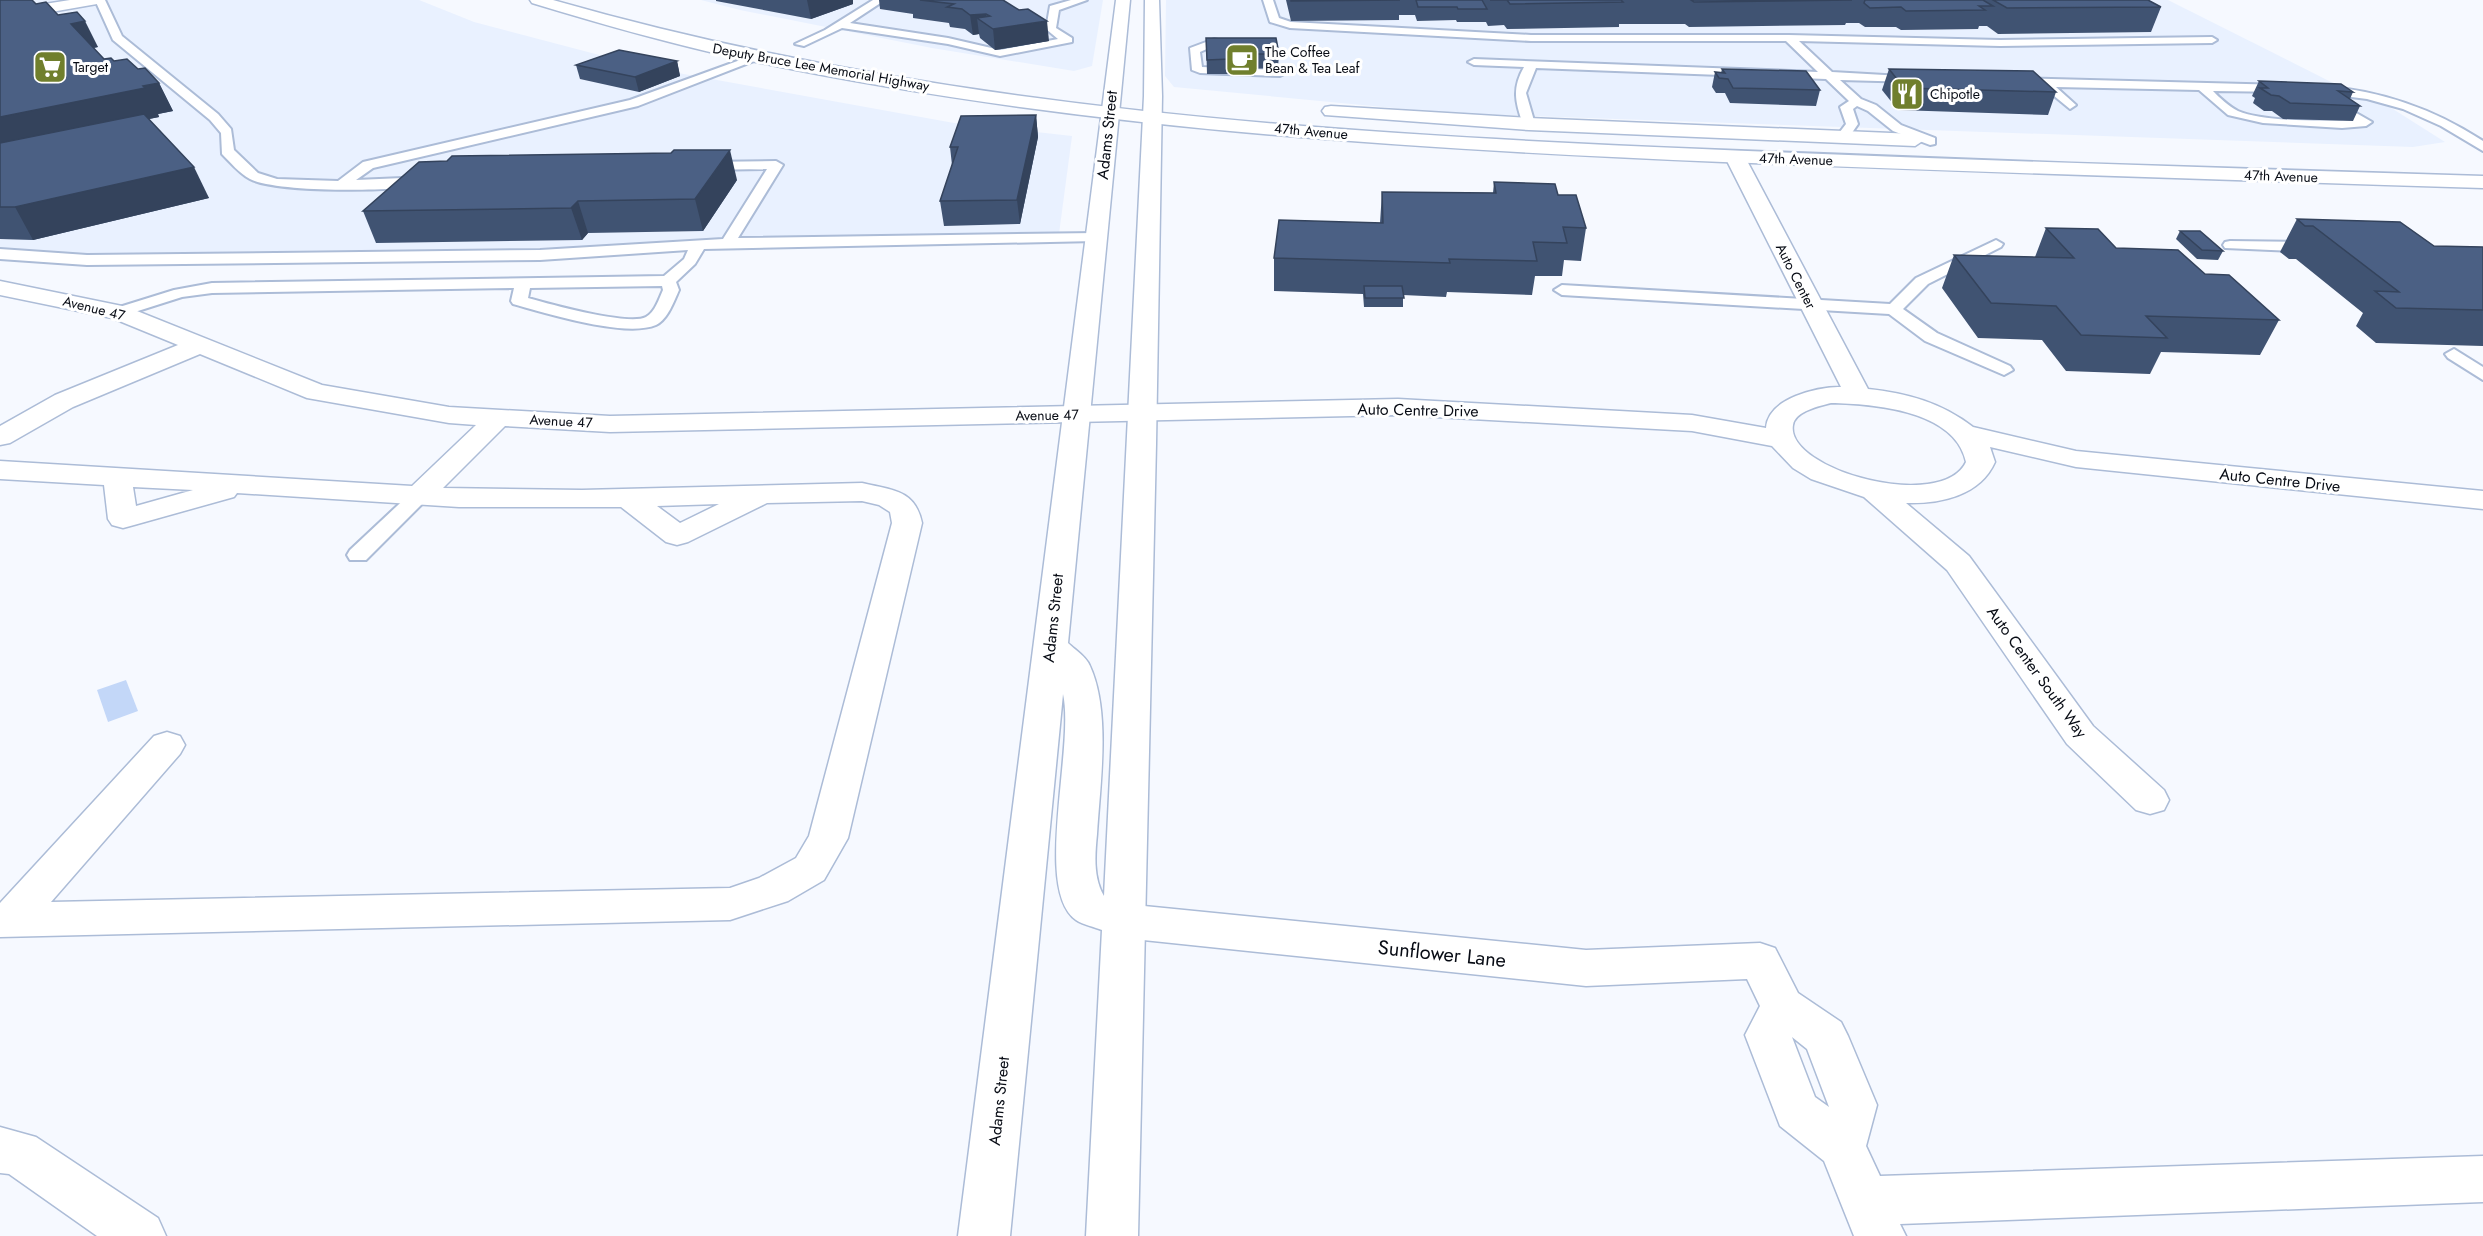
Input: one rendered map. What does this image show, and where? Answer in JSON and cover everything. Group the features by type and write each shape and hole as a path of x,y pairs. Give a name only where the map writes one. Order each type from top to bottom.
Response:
{"street":[{"path":"0,16 99,0"},
{"name":"Deputy Bruce Lee Memorial Highway","path":"537,0 687,42 896,83 1108,97"},
{"name":"Adams Street","path":"984,1236 1096,237 1108,97 1123,0"},
{"path":"1112,1236 1143,413 1159,104 1152,0"},
{"name":"Deputy Bruce Lee Memorial Highway","path":"779,39 835,50"},
{"name":"47th Avenue","path":"1108,97 1456,144 1735,157 2483,182"},
{"name":"47th Avenue","path":"1311,109 1529,124 1954,142"},
{"name":"Auto Center","path":"1735,157 1858,395"},
{"name":"Avenue 47","path":"0,288 119,312 316,392 449,415 610,424 1143,413"},
{"path":"0,437 64,401 200,345"},
{"path":"1830,395 1858,395 1917,407 1943,419 1964,433 1976,448 1980,462 1977,472 1968,482 1935,493 1906,495 1875,491 1842,482 1814,470 1792,455 1780,429 1789,407 1807,399 1830,395"},
{"name":"Auto Centre Drive","path":"1143,413 1398,407 1571,414 1780,429"},
{"path":"420,495 498,418"},
{"name":"Auto Centre Drive","path":"1964,433 2076,459 2483,500"},
{"name":"Auto Centre Drive","path":"1980,462 2076,459"},
{"path":"0,470 420,495 627,497 862,492 889,498 904,508 907,523 828,838 810,869 773,890 730,904 5,920"},
{"name":"Auto Center South Way","path":"1875,491 1958,563 2079,735 2150,800"},
{"name":"Auto Center South Way","path":"1935,493 1958,563"},
{"name":"Sunflower Lane","path":"1050,646 1073,666 1082,701 1083,754 1075,858 1078,889 1090,908 1124,921 1586,968 1760,961 1782,1006 1768,1035 1797,1111 1842,1146 1872,1219"},
{"path":"5,920 167,744"},
{"path":"0,1150 19,1153 140,1236"},
{"path":"1872,1219 2483,1179"}],"lane":[{"path":"99,0 117,38 214,117 227,132 227,151 253,176 276,183 341,184 443,180"},
{"path":"800,44 842,25 880,0"},
{"path":"842,25 948,40 1000,53 1068,40 1051,29 1054,8 1082,0"},
{"path":"1268,0 1274,21 1296,25 1531,38 1789,38 2000,43 2212,40"},
{"path":"1789,38 1857,102 1872,108 1897,128 1930,141"},
{"path":"1214,42 1194,50 1196,68 1280,73"},
{"path":"341,184 368,165 634,103 758,57"},
{"path":"1474,62 1926,80"},
{"path":"1529,124 1519,96 1520,84 1532,64"},
{"path":"2000,82 2352,92 2401,102 2455,127 2483,147"},
{"path":"2045,83 2070,105"},
{"path":"2202,87 2226,110 2239,116 2264,120 2357,124 2366,122 2306,91"},
{"path":"1842,137 1851,124 1846,107 1857,102"},
{"path":"686,167 776,165 728,243"},
{"path":"0,254 87,260 540,255 728,243 1096,237"},
{"path":"119,312 180,293 212,288 668,281 690,261 699,244"},
{"path":"1894,309 1922,281 1996,244"},
{"path":"2230,245 2326,248"},
{"path":"523,283 519,301 580,316 634,325 650,321 661,309 671,290 668,281"},
{"path":"1562,290 1894,309 1906,322 1927,334 2004,370"},
{"path":"2454,354 2483,375"},
{"path":"358,555 420,495"}],"shaded area":[{"path":"0,0 419,0 474,22 645,67 954,123 1072,136 1058,241 68,254 0,249"},
{"path":"701,0 1103,0 1092,66 1074,71 932,48 740,10"},
{"path":"1166,0 2168,0 2339,86 2393,109 2445,142 2413,147 1446,113 1174,87 1165,76"}],"water":[{"path":"126,680 138,711 108,722 97,690"}],"building":[{"name":"Target","path":"0,0 32,0 36,4 46,2 58,15 77,12 85,21 71,24 104,59 111,58 114,61 127,59 138,69 145,68 159,83 143,86 145,88 0,117"},
{"path":"920,0 1003,0 1019,10 1028,9 1047,21 993,29 977,18 990,16 986,14 970,15 962,9 947,7 954,4"},
{"path":"1291,0 1400,0 1291,1"},
{"path":"1416,0 1482,0 1487,9 1418,7"},
{"path":"1507,0 1621,0 1623,2 1510,4"},
{"path":"1691,0 1852,0 1694,2"},
{"path":"1865,0 1983,0 1993,6 1979,6 1985,10 1906,11 1901,7 1870,8 1864,3"},
{"path":"1993,0 2148,0 2161,7 2007,8"},
{"path":"1206,38 1276,38 1279,54 1229,54 1230,59 1207,60"},
{"path":"619,50 677,61 635,77 576,65"},
{"path":"1722,69 1806,71 1820,90 1733,88 1728,79 1719,78 1715,72 1725,73"},
{"path":"1889,69 2033,71 2056,92 1904,88"},
{"path":"2259,81 2341,84 2353,92 2338,91 2360,106 2290,103 2260,88 2268,88"},
{"path":"144,114 194,167 15,207 0,207 0,143"},
{"path":"1036,115 1017,200 940,201 958,147 950,147 961,116"},
{"path":"674,150 730,150 695,199 578,201 571,208 363,211 419,162 447,161 452,156 671,153"},
{"path":"1494,182 1555,184 1558,195 1576,195 1586,228 1563,227 1567,243 1533,242 1537,261 1449,259 1450,263 1274,258 1279,220 1383,223 1382,192 1496,193"},
{"path":"2297,219 2400,222 2434,246 2483,247 2483,310 2396,308 2375,291 2399,292 2313,226 2305,226"},
{"path":"2046,228 2098,229 2116,248 2178,250 2205,274 2229,275 2279,320 2146,316 2167,338 2081,335 2056,306 1991,303 1954,255 2074,258"},
{"path":"2180,231 2200,231 2223,251 2202,250"},
{"path":"1364,286 1402,286 1404,298 1365,298"}],"place":[{"name":"The Coffee Bean & Tea Leaf","path":"1242,60"},
{"name":"Target","path":"50,67"},
{"name":"Chipotle","path":"1907,94"}]}
